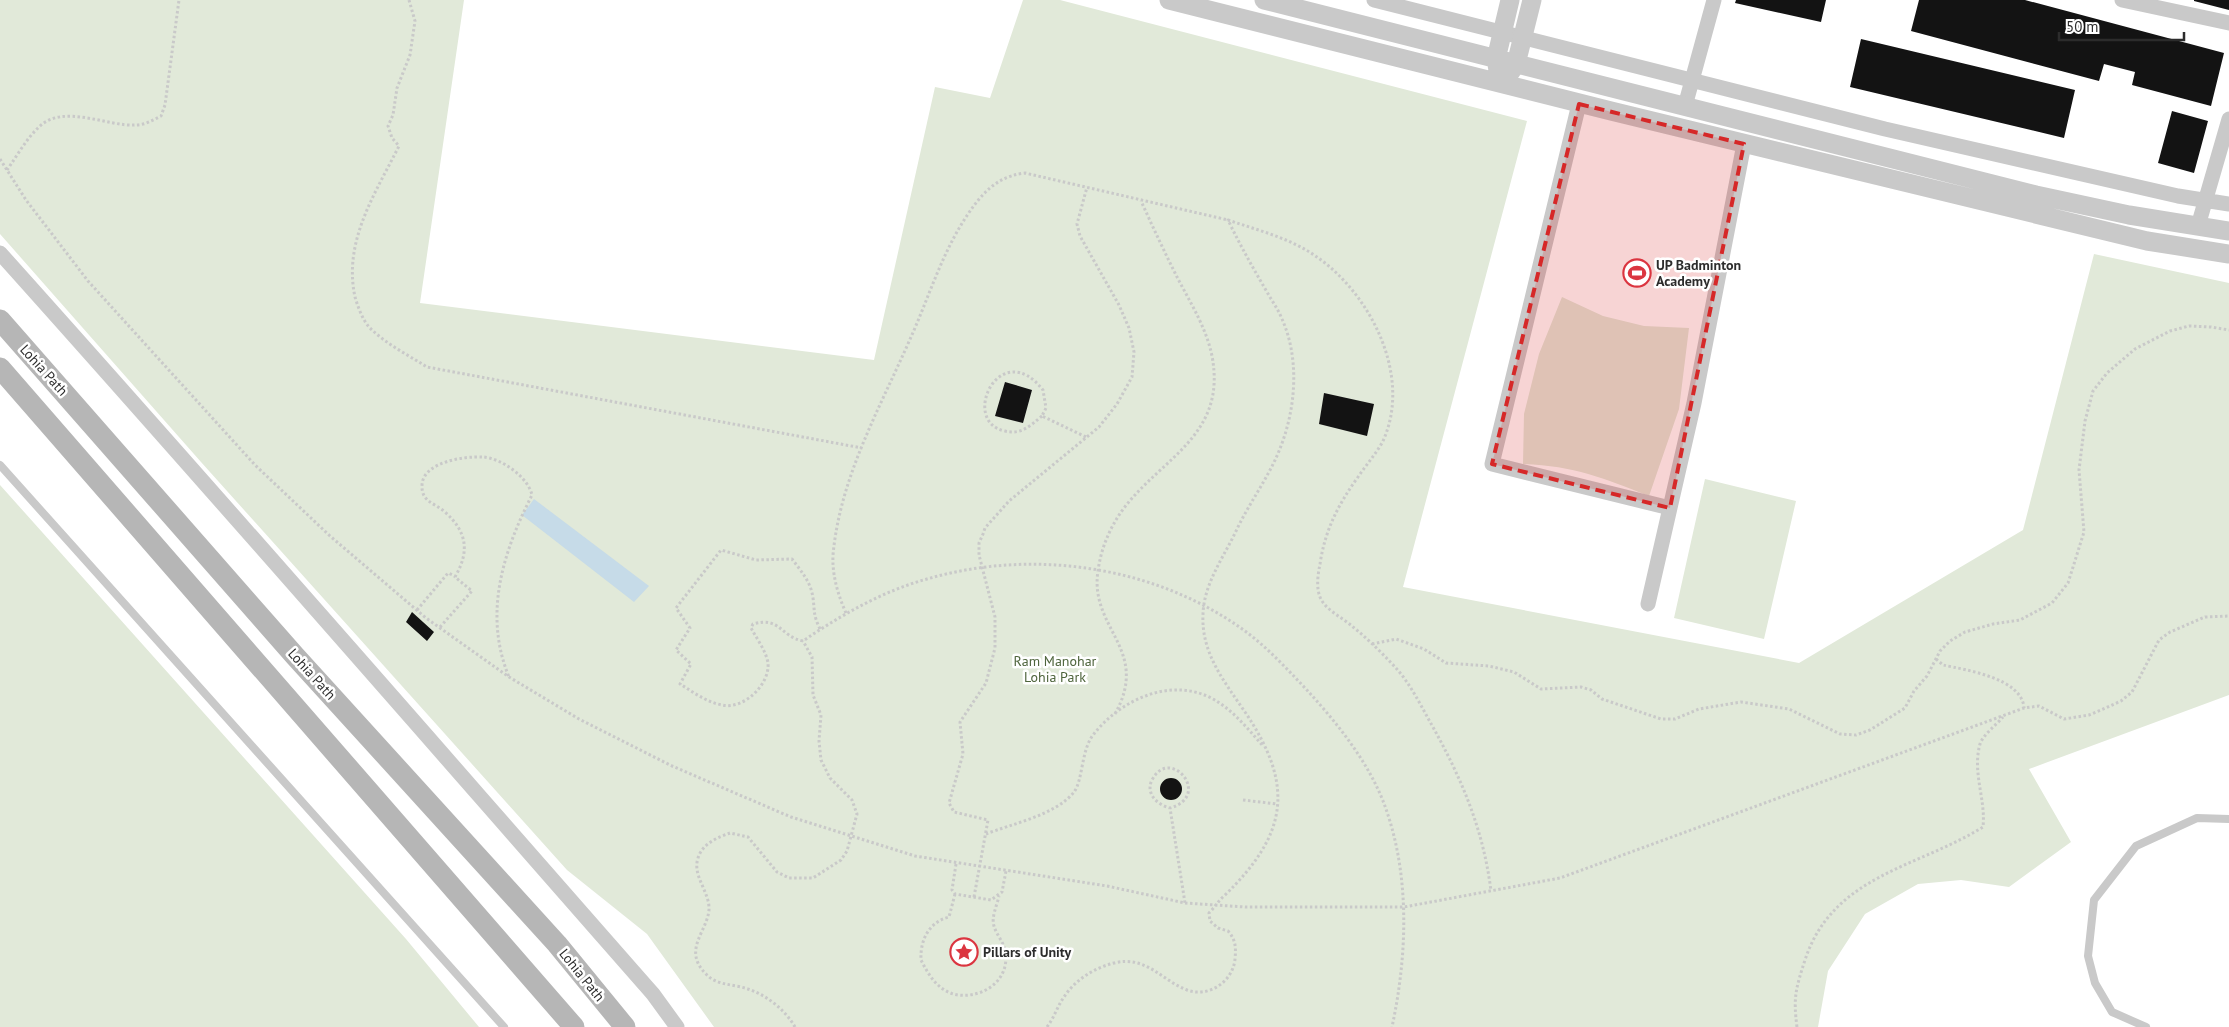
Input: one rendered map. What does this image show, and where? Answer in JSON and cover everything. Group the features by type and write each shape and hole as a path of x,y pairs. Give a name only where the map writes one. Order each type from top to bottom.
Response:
{"main road":[{"name":"Lohia Path","path":"0,320 295,656 557,944 625,1027"},
{"path":"0,368 574,1027"}],"street":[{"path":"1169,0 1579,104 2147,241 2229,254"},
{"path":"1264,0 2036,195 2229,231"},
{"path":"1374,0 1885,129 2178,196 2229,204"},
{"path":"1501,84 1496,59 1510,0"},
{"path":"1501,84 1516,64 1532,0"},
{"path":"1685,106 1714,0"},
{"path":"2122,0 2229,23"},
{"path":"1579,104 1492,464 1670,508"},
{"path":"2198,226 2229,119"},
{"path":"1648,604 1694,403 1744,144"},
{"path":"0,253 164,436 489,806 653,994 677,1027"}],"lane":[{"path":"0,465 504,1027"},
{"path":"2146,1027 2142,1023 2112,1012 2095,982 2088,956 2094,900 2136,846 2197,818 2229,819"}],"path":[{"path":"7,170 27,140 40,125 56,117 90,118 135,125 150,122 161,116 165,105 179,0"},
{"path":"409,0 415,21 410,55 397,88 393,115 388,126 392,138 399,146 356,234 352,259 353,286 357,305 368,327 427,367 862,448"},
{"path":"0,159 26,200 88,281 255,465 330,536 417,610 509,677 579,719 672,766 791,817 914,856 1108,886 1185,903 1217,906 1404,907 1560,878 2024,708 2040,706 2064,719 2089,715 2121,701 2132,692 2159,640 2205,617 2229,616"},
{"path":"846,614 838,595 833,556 841,509 862,448 953,237 980,197 998,181 1012,174 1025,173 1228,220 1283,239 1306,250 1329,266 1368,311 1378,331 1389,363 1392,391 1390,421 1382,443 1342,501 1324,538 1318,594 1325,606 1339,615 1372,644 1396,669 1417,699 1456,770 1467,796 1488,860 1491,891"},
{"path":"974,897 988,820 954,812 948,804 963,754 960,722 986,683 995,648 995,616 981,568 979,543 986,528 1009,501 1099,427 1117,404 1132,376 1134,352 1129,328 1119,305 1080,236 1077,224 1087,187"},
{"path":"1115,714 1125,691 1127,668 1125,657 1102,609 1097,586 1104,544 1123,510 1194,439 1202,426 1213,393 1214,374 1212,354 1203,330 1141,200"},
{"path":"1047,1027 1064,996 1077,982 1098,969 1115,963 1137,963 1152,968 1180,986 1194,992 1202,992 1219,986 1229,976 1235,963 1236,952 1232,936 1228,931 1218,928 1208,917 1221,898 1249,870 1267,844 1273,830 1277,804 1274,772 1266,750 1250,720 1217,671 1205,646 1202,630 1203,605 1216,567 1279,451 1292,405 1294,383 1291,345 1282,318 1244,253 1228,220"},
{"path":"1372,644 1396,640 1424,649 1446,663 1489,666 1514,672 1541,689 1580,687 1591,690 1602,699 1661,719 1675,719 1699,709 1741,702 1789,709 1840,734 1856,735 1870,730 1905,708 1936,658 1950,641 1965,632 1993,624 2020,620 2052,603 2068,583 2084,532 2079,470 2086,421 2093,392 2107,373 2129,353 2150,340 2170,331 2189,326 2211,326 2229,330"},
{"path":"1023,373 1042,390 1046,408 1042,416 1030,427 1017,433 996,429 989,422 985,410 987,390 1003,374 1023,373"},
{"path":"1042,416 1086,438"},
{"path":"455,576 466,553 465,542 444,511 427,501 422,493 423,478 428,472 444,463 483,457 497,460 526,482 532,495 512,536 501,570 496,597 499,644 509,677"},
{"path":"795,1027 777,1005 743,987 714,981 698,963 697,943 707,919 709,904 699,879 698,858 714,840 730,833 739,834 748,837 782,874 789,878 814,878 841,860 852,837 857,814 856,808 847,794 830,778 821,760 819,741 821,715 813,695 812,657 803,640 792,637 772,622 762,621 753,624 751,628 765,654 768,671 755,693 741,702 724,706 707,700 680,684 691,664 676,650 690,628 676,608 721,550 756,560 792,559 807,578 814,598 813,612 820,629"},
{"path":"803,640 861,605 926,579 981,568 1056,565 1128,576 1149,582 1203,605 1244,630 1267,648 1321,705 1346,737 1368,771 1387,810 1396,845 1404,907 1401,966 1392,1027"},
{"path":"417,610 448,573 455,576 472,591 440,627"},
{"path":"1936,658 1942,665 2001,681 2016,689 2023,699 2024,708"},
{"path":"985,835 1060,804 1074,792 1087,747 1093,736 1115,714 1138,698 1163,690 1182,690 1213,699 1234,715 1266,750"},
{"path":"1797,1027 1794,1009 1795,986 1810,944 1842,900 1860,886 1983,827 1985,809 1977,776 1980,743 2003,717"},
{"path":"1171,768 1182,772 1187,777 1189,787 1185,799 1170,808 1156,802 1151,793 1151,781 1158,772 1171,768"},
{"path":"1243,800 1277,804"},
{"path":"1170,808 1185,903"},
{"path":"956,864 952,890 955,894 949,918 937,923 926,933 921,960 934,983 947,992 964,996 981,992 1002,977 1005,966 1005,950 993,925 1006,871"},
{"path":"955,894 991,900 999,896"}],"highlighted area":[{"path":"1579,104 1744,144 1670,508 1492,464"}],"green space":[{"name":"Ram Manohar Lohia Park","path":"0,0 464,0 420,303 874,360 935,87 990,98 1023,0 1060,0 1527,121 1403,587 1799,663 2023,530 2094,254 2229,283 2229,695 2029,769 2071,842 2009,887 1961,880 1918,884 1865,914 1828,971 1818,1027 714,1027 647,934 567,870 201,462 0,234"},
{"path":"1562,297 1603,316 1644,326 1689,328 1679,409 1649,496 1602,478 1573,470 1523,464 1524,414 1539,354"},
{"path":"1705,479 1796,501 1764,639 1674,618"},
{"path":"0,485 406,939 479,1027 0,1027"}],"water":[{"path":"534,499 649,586 634,602 522,515"}],"building":[{"path":"1736,0 1826,0 1821,22 1735,3"},
{"path":"1919,0 2025,0 2224,53 2211,106 2132,85 2135,72 2104,64 2099,81 1911,31"},
{"path":"2229,0 2229,10 2194,1"},
{"path":"1861,39 2075,90 2064,138 1850,87"},
{"path":"2172,111 2208,121 2194,173 2158,163"},
{"path":"1005,382 1032,390 1023,423 995,416"},
{"path":"1324,393 1374,404 1367,436 1319,424"},
{"path":"412,612 434,632 427,641 406,622"},
{"path":"1167,778 1175,778 1182,785 1182,793 1175,800 1167,800 1160,793 1160,785"}],"place":[{"name":"UP Badminton Academy","path":"1637,273"},
{"name":"Pillars of Unity","path":"964,952"}]}
